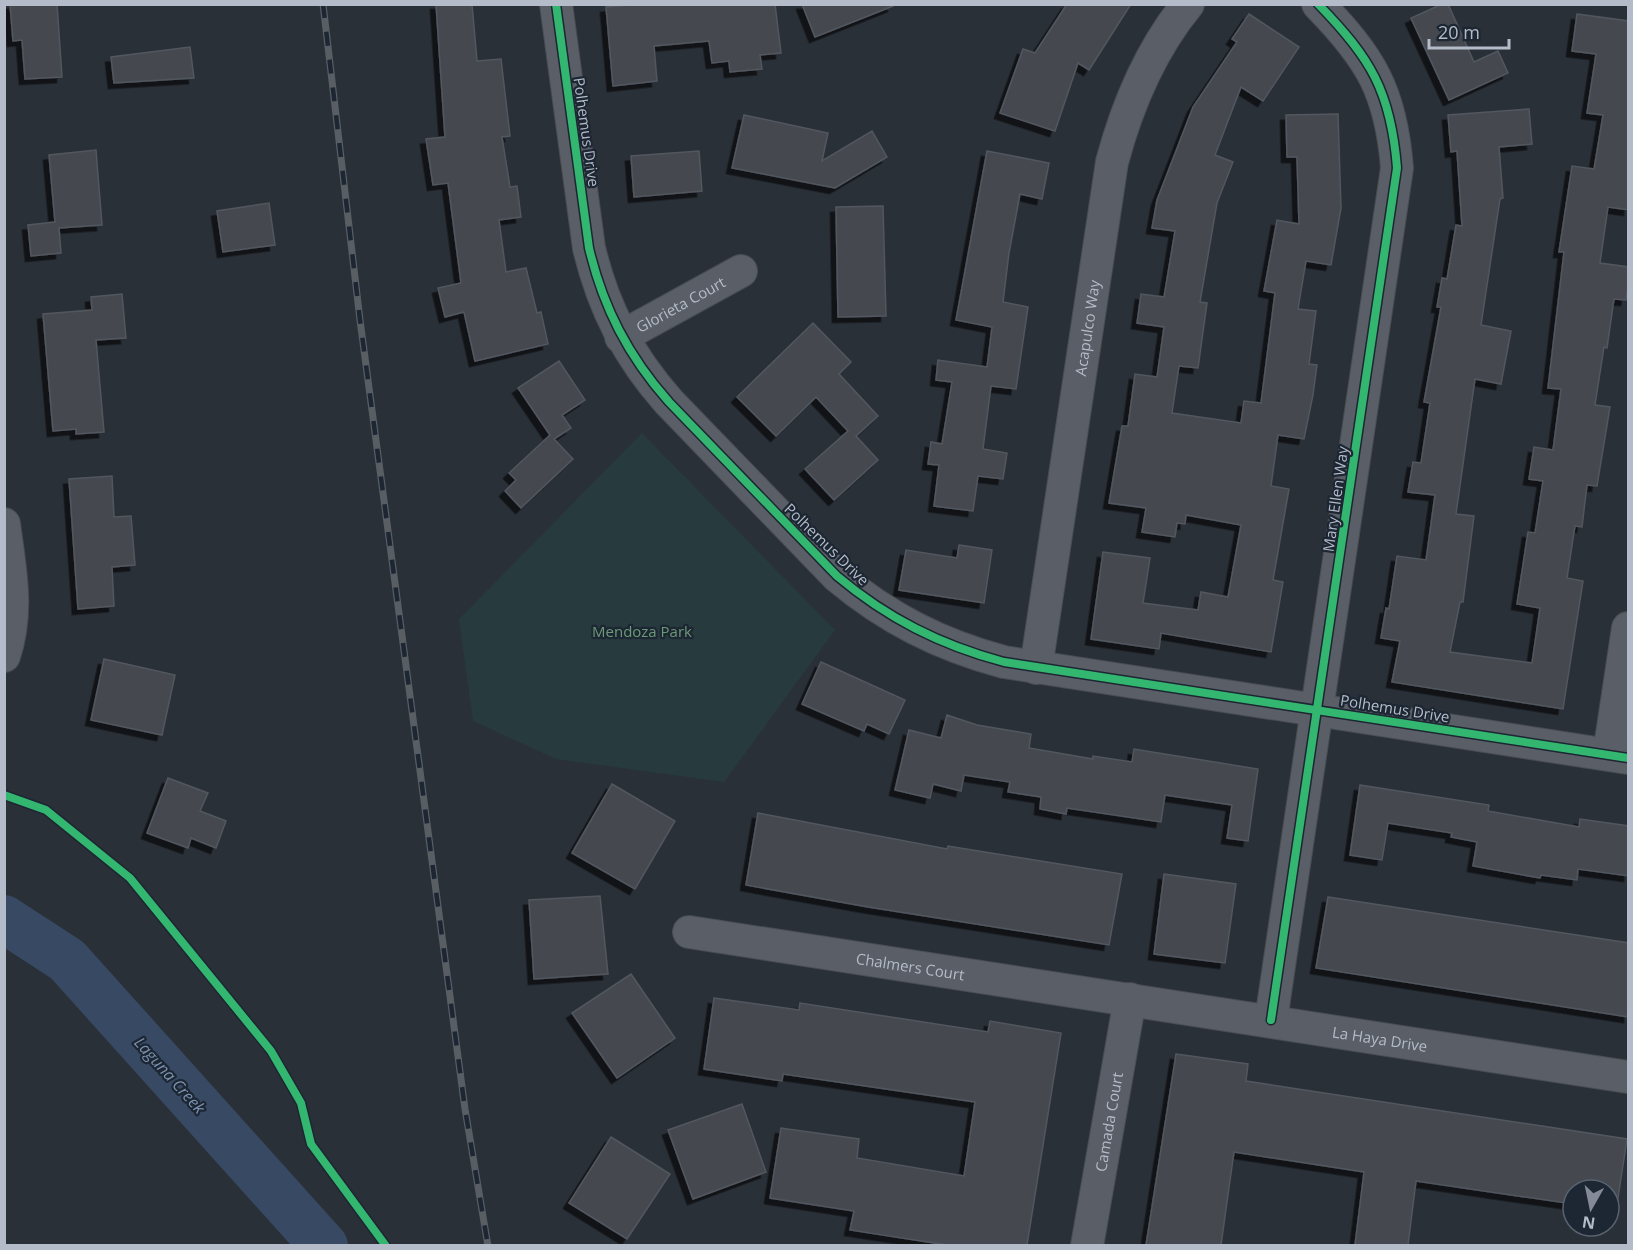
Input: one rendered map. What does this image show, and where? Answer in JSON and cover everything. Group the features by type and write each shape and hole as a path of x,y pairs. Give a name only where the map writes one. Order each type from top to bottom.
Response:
{"street":[{"name":"Polhemus Drive","path":"556,4 589,248 596,279 621,337 647,377 669,402 837,576 861,596 887,614 943,643 974,654 1036,668 1619,756"},
{"name":"Acapulco Way","path":"1036,668 1112,162 1128,109 1152,58 1188,4"},
{"name":"Mary Ellen Way","path":"1271,1020 1396,168 1389,111 1379,85 1366,59 1349,36 1318,4"},
{"name":"Glorieta Court","path":"621,337 741,272"},
{"path":"4,524 13,597 11,625 4,656"},
{"path":"1619,756 1629,628"},
{"name":"Chalmers Court","path":"689,932 1130,999"},
{"name":"La Haya Drive","path":"1130,999 1629,1077"},
{"name":"Camada Court","path":"1088,1245 1130,999"}],"green space":[{"name":"Mendoza Park","path":"642,433 835,630 724,782 556,759 473,721 459,619"}],"building":[{"path":"10,4 57,4 62,77 25,79 22,40 13,41"},
{"path":"436,4 472,4 477,61 501,59 510,136 502,137 510,187 517,186 521,217 499,220 506,272 526,268 537,313 541,312 548,344 475,361 464,312 445,317 438,288 461,283 448,183 433,185 426,139 445,137"},
{"path":"640,4 775,4 781,53 760,55 762,69 730,72 729,61 712,63 709,41 654,46 657,81 613,86 606,7"},
{"path":"802,4 892,4 893,6 815,37"},
{"path":"1067,4 1131,4 1089,70 1078,63 1055,131 1000,113 1023,49 1035,53"},
{"path":"1442,4 1448,4 1474,62 1498,51 1508,73 1449,100 1411,18"},
{"path":"1249,14 1299,47 1263,101 1241,87 1215,155 1233,162 1217,203 1200,302 1207,303 1198,368 1179,366 1172,413 1241,423 1244,401 1261,403 1275,293 1264,291 1277,220 1299,224 1297,157 1287,157 1286,115 1338,114 1341,208 1331,265 1306,261 1298,309 1316,311 1309,364 1317,365 1313,395 1304,439 1278,435 1271,486 1289,489 1273,580 1283,582 1271,652 1161,633 1159,649 1091,639 1103,552 1150,558 1143,603 1198,610 1201,592 1228,597 1241,525 1186,515 1185,524 1177,523 1175,537 1142,532 1146,508 1109,503 1122,426 1128,426 1135,374 1157,377 1164,327 1137,323 1141,294 1164,297 1175,231 1152,228 1157,200 1193,107 1237,42 1232,39"},
{"path":"1577,14 1629,21 1629,210 1608,207 1600,263 1629,267 1629,279 1626,300 1614,299 1595,405 1610,407 1597,486 1587,485 1582,527 1575,526 1567,578 1583,581 1563,709 1392,682 1400,641 1381,638 1386,608 1389,609 1397,556 1426,560 1435,495 1408,492 1413,462 1421,463 1430,403 1424,402 1441,307 1437,307 1442,278 1447,279 1456,225 1462,226 1457,151 1451,152 1448,115 1529,109 1532,144 1499,147 1503,198 1500,199 1481,325 1511,331 1501,384 1475,379 1456,514 1474,516 1463,602 1460,602 1450,652 1532,663 1540,608 1517,604 1528,532 1535,533 1543,481 1529,479 1534,447 1553,450 1561,389 1548,388 1564,252 1559,252 1572,166 1594,169 1603,115 1587,113 1596,54 1572,51"},
{"path":"190,47 194,78 114,83 111,57"},
{"path":"744,115 828,133 822,161 872,131 887,157 835,188 732,168"},
{"path":"96,150 102,225 59,228 61,253 31,256 28,225 55,222 49,155"},
{"path":"699,151 702,191 634,197 631,156"},
{"path":"987,151 1049,163 1042,199 1020,194 1009,253 1003,302 1028,307 1016,389 991,386 983,449 1007,453 1003,479 978,476 973,511 934,506 939,465 928,464 931,442 942,444 952,382 936,380 938,360 987,367 992,327 956,320"},
{"path":"269,203 275,245 223,252 217,211"},
{"path":"883,206 886,316 838,317 836,207"},
{"path":"122,294 126,338 96,340 104,432 76,434 76,429 53,431 43,314 92,310 91,297"},
{"path":"813,323 851,362 839,374 878,416 856,436 878,460 834,500 805,469 848,431 816,397 776,436 737,397"},
{"path":"559,361 585,400 562,415 571,428 554,439 573,459 521,508 505,491 516,480 509,473 550,435 518,388"},
{"path":"112,476 114,517 131,516 135,565 112,567 114,606 78,609 69,479"},
{"path":"959,545 992,550 984,603 899,590 906,550 957,558"},
{"path":"104,659 175,675 162,735 91,720"},
{"path":"821,662 905,700 889,734 867,724 864,731 802,704"},
{"path":"947,715 977,725 1031,734 1029,748 1093,759 1093,756 1132,762 1134,749 1258,769 1248,841 1227,838 1232,805 1165,795 1161,822 1067,808 1066,814 1040,809 1041,797 1008,792 1010,782 964,775 961,791 933,784 930,798 895,790 909,730 941,738"},
{"path":"168,778 208,793 200,811 226,821 216,848 191,838 188,848 147,833"},
{"path":"612,784 675,821 635,889 572,853"},
{"path":"1360,785 1489,805 1488,811 1579,827 1580,819 1629,826 1629,876 1578,869 1577,880 1541,875 1540,878 1473,866 1477,842 1451,837 1452,833 1388,823 1382,860 1350,855"},
{"path":"758,813 947,849 948,846 1122,874 1109,945 868,907 746,885"},
{"path":"1164,874 1236,884 1225,963 1154,954"},
{"path":"600,896 608,974 534,979 529,900"},
{"path":"1328,897 1629,943 1629,1017 1316,968"},
{"path":"631,974 675,1038 617,1078 572,1013"},
{"path":"714,998 799,1010 800,1003 988,1032 990,1021 1061,1033 1027,1245 947,1245 850,1230 854,1211 770,1198 781,1128 859,1139 857,1158 964,1176 975,1102 783,1074 782,1081 704,1069"},
{"path":"1176,1054 1248,1064 1246,1081 1627,1139 1621,1178 1561,1178 1561,1202 1416,1181 1408,1245 1355,1245 1364,1172 1234,1152 1221,1245 1146,1245"},
{"path":"742,1104 766,1172 693,1199 668,1130"},
{"path":"611,1137 670,1174 627,1239 569,1203"}],"waterway":[{"name":"Laguna Creek","path":"4,919 67,960 324,1246"}],"railway":[{"path":"323,4 360,320 465,1109 488,1246"}],"cycle path":[{"path":"556,4 589,248 610,311 629,349 669,402 837,576 875,605 936,638 1004,662 1628,758"},
{"path":"1271,1020 1397,168 1390,118 1375,78 1352,42 1318,4"},
{"path":"4,795 46,810 130,878 271,1051 301,1103 311,1144 386,1246"}]}
